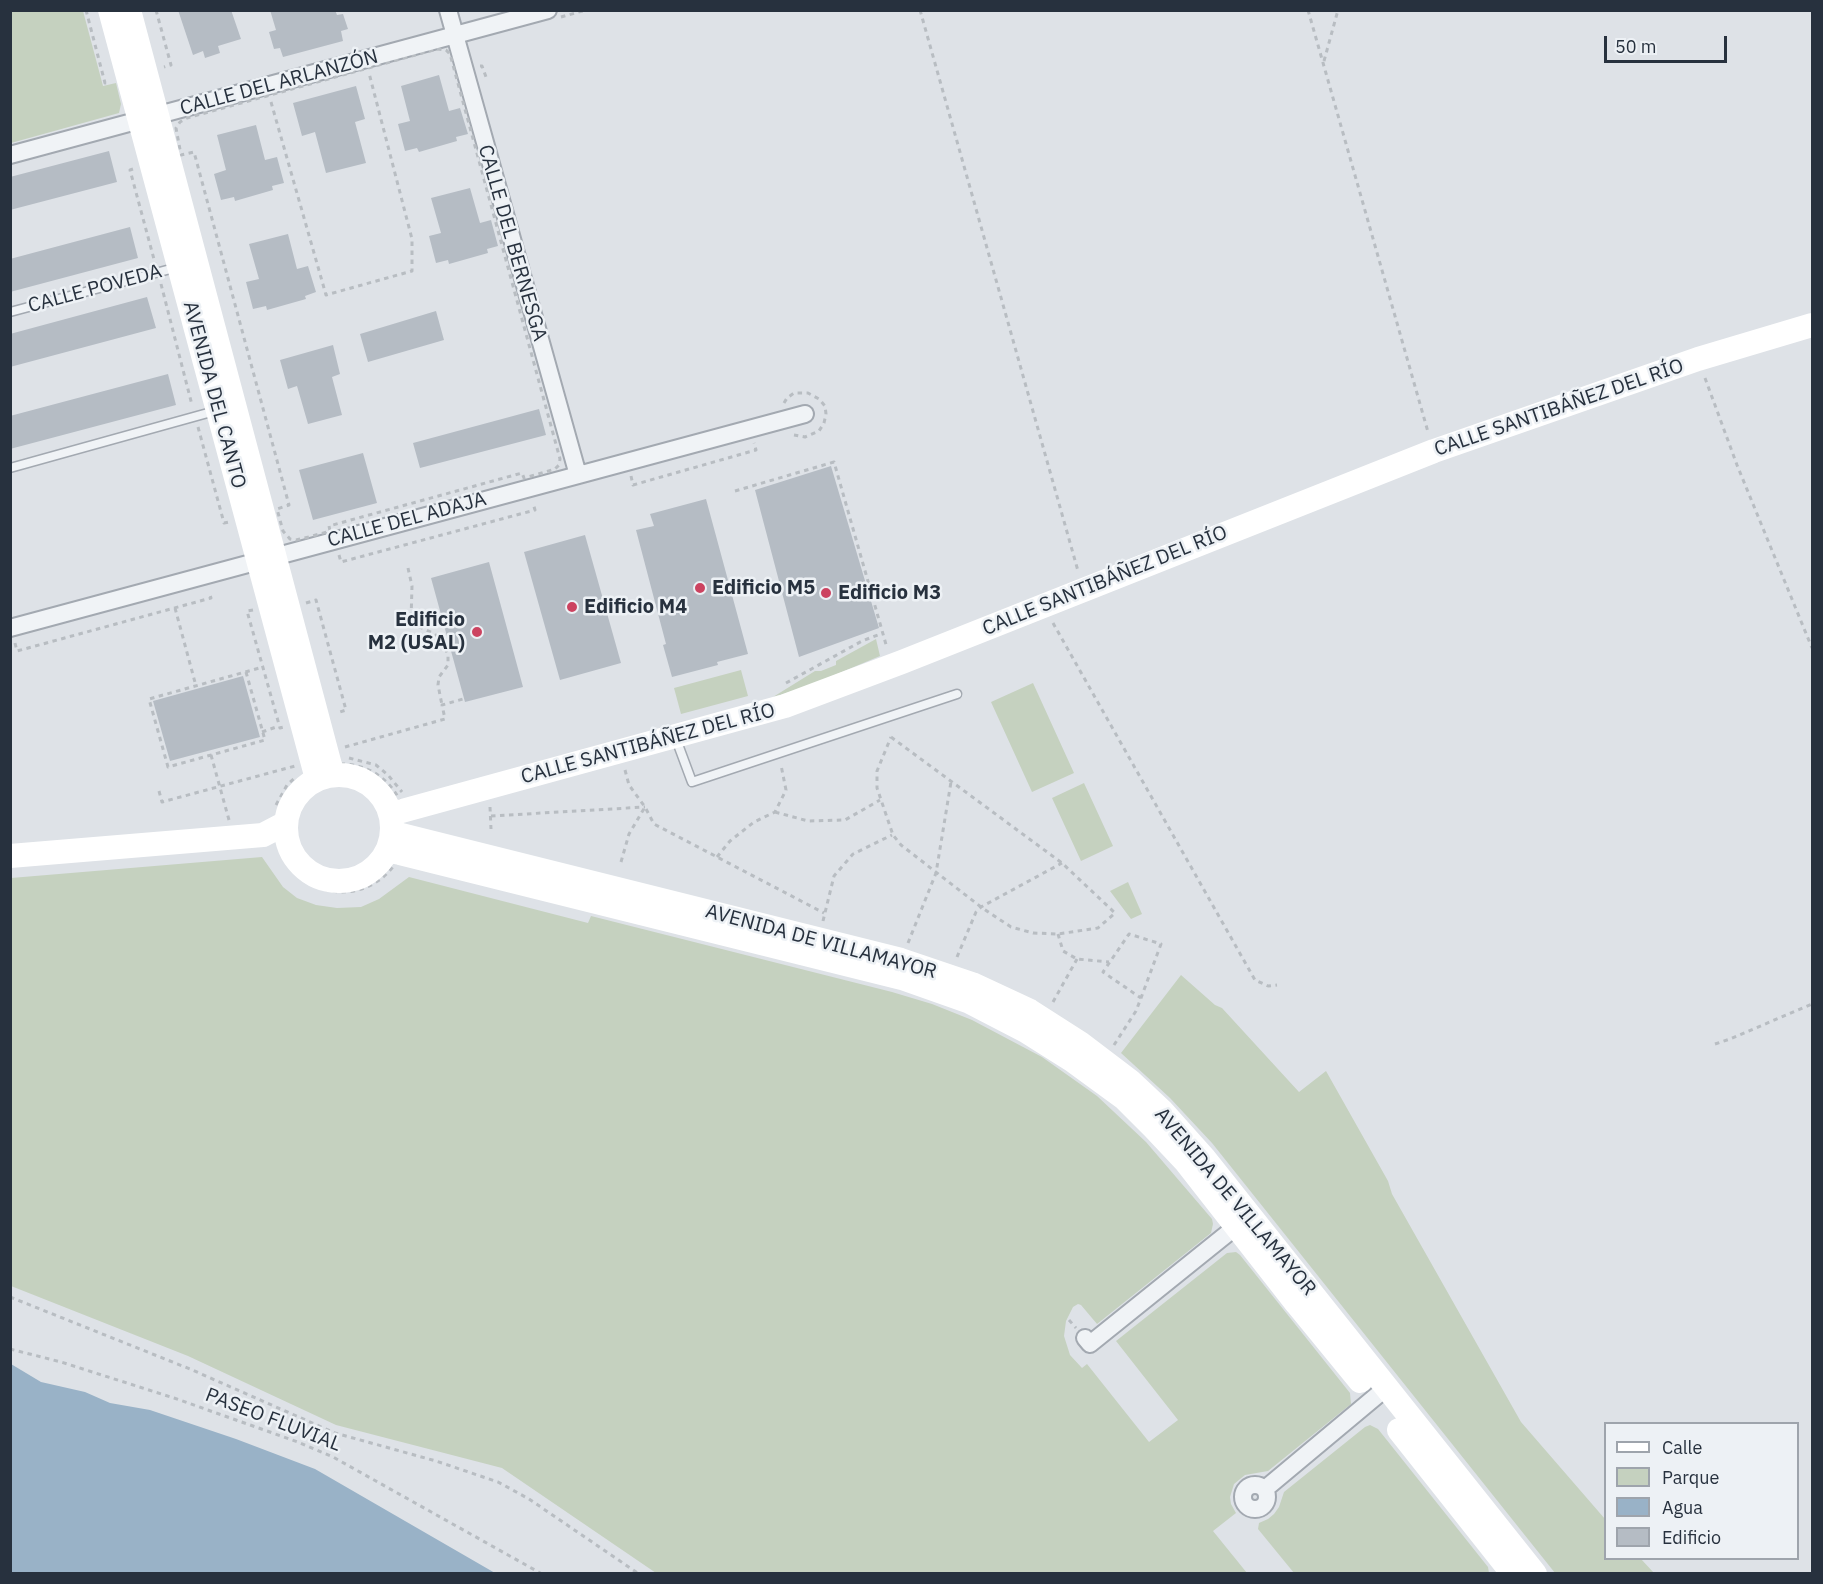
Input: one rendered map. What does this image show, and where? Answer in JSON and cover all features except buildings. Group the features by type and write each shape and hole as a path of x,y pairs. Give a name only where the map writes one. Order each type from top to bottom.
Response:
{"main road":[{"name":"AVENIDA DEL CANTO","path":"110,10 149,118 267,558 317,770"},
{"name":"AVENIDA DEL CANTO","path":"129,10 179,267 218,410 267,558"},
{"name":"CALLE SANTIBÁÑEZ DEL RÍO","path":"398,828 675,736 785,706 1434,451 1698,359 1812,325"},
{"path":"317,770 349,775 363,780 376,789 385,800 398,828 379,864 367,874 352,880 335,881 320,878 307,870 296,859 278,832 291,805 317,770"},
{"name":"AVENIDA DE VILLAMAYOR","path":"398,828 902,978 970,1002 1026,1031 1063,1054 1124,1098 1244,1220 1297,1304 1381,1394 1525,1570"},
{"path":"10,856 278,832"}],"street":[{"name":"CALLE DEL BERNESGA","path":"448,10 578,475"},
{"name":"CALLE DEL ARLANZÓN","path":"10,155 455,35 551,15"},
{"name":"CALLE DEL ADAJA","path":"10,628 805,414"},
{"path":"1084,1338 1090,1344 1244,1220"},
{"path":"1265,1489 1381,1394"}],"lane":[{"name":"CALLE POVEDA","path":"10,312 179,267"},
{"path":"10,468 218,410"},
{"path":"675,736 692,782 957,694"}],"path":[{"path":"86,10 105,83 111,82"},
{"path":"156,10 171,65 159,68"},
{"path":"551,15 586,10"},
{"path":"920,10 1082,590"},
{"path":"1308,10 1434,451"},
{"path":"1323,63 1338,10"},
{"path":"437,50 446,50 450,54 560,459 555,469 524,478 522,473 329,526 330,531 296,540 286,536 277,509 289,505 194,152 181,156 176,132 180,122 187,118 269,95 437,50"},
{"path":"475,58 477,67 482,66 488,88"},
{"path":"269,95 326,295 412,271 412,239 368,69"},
{"path":"142,166 130,170 156,266 148,268"},
{"path":"152,284 160,282 194,411"},
{"path":"1698,359 1737,465 1812,648"},
{"path":"780,410 787,398 800,392 813,395 825,406 824,423 819,431 805,437 789,432"},
{"path":"197,422 224,524 237,521"},
{"path":"630,472 633,484 645,482 756,450 753,439"},
{"path":"735,491 834,462 890,656"},
{"path":"338,551 341,562 535,510 531,498"},
{"path":"398,828 388,775 376,765 348,758 343,747 445,719 438,685 439,677 448,665 448,655 442,640 411,621 412,586 408,568"},
{"path":"10,639 14,639 17,651 175,608 211,598 208,585"},
{"path":"303,596 304,603 316,600 346,710 334,713"},
{"path":"1043,606 1255,980 1268,986 1277,986"},
{"path":"175,608 196,686"},
{"path":"260,608 247,611 279,726"},
{"path":"780,686 862,641 883,633"},
{"path":"246,672 265,740 168,767 149,699 263,667"},
{"path":"442,705 463,699"},
{"path":"262,732 279,726 280,728 291,725"},
{"path":"891,737 1062,863 1115,913 1098,928 1058,934 1034,933 1011,927 981,907 901,845 893,835 880,800 877,771 891,737"},
{"path":"717,858 729,840 754,822 775,812 786,790 777,754"},
{"path":"211,755 231,827"},
{"path":"622,763 629,785 654,824 824,913"},
{"path":"159,791 162,802 220,787 317,770 353,765 376,773 394,789 398,828 389,873 366,888 352,892 338,892 311,885 300,877 283,855 278,832 279,798 287,785 317,770"},
{"path":"278,832 279,812 285,797 294,785 317,770"},
{"path":"906,947 936,873 951,781"},
{"path":"488,799 491,816 490,829"},
{"path":"775,812 808,821 845,820 880,800"},
{"path":"491,816 645,807"},
{"path":"621,862 629,834 645,807"},
{"path":"822,926 834,876 853,855 893,835"},
{"path":"955,962 976,912 981,907 1062,863"},
{"path":"1058,934 1063,951 1077,959 1109,962"},
{"path":"1112,1049 1136,1011 1141,998 1161,944 1129,934 1103,972 1141,998"},
{"path":"1049,1008 1077,959"},
{"path":"1715,1044 1730,1040 1812,1004"},
{"path":"10,1298 189,1368 335,1433 436,1461 498,1482 529,1500 639,1574"},
{"name":"PASEO FLUVIAL","path":"10,1349 61,1362 298,1442 333,1457 542,1574"}],"green space":[{"path":"11,10 83,11 103,86 116,83 121,104 119,113 11,143"},
{"path":"876,639 880,656 806,687 773,697 815,671 836,665 836,661"},
{"path":"741,670 748,696 681,714 674,688"},
{"path":"1033,683 1074,773 1032,792 991,702"},
{"path":"1084,783 1113,846 1081,861 1052,798"},
{"path":"262,857 283,887 297,898 316,905 337,908 361,907 379,899 409,877 588,923 591,916 892,992 932,1004 972,1020 1042,1057 1097,1096 1146,1142 1212,1219 1211,1233 1097,1324 1078,1304 1073,1307 1066,1321 1064,1336 1070,1355 1082,1368 1087,1364 1149,1442 1178,1420 1116,1341 1227,1253 1236,1252 1240,1255 1350,1393 1351,1404 1268,1471 1245,1475 1234,1484 1230,1497 1236,1513 1213,1531 1247,1573 656,1573 502,1468 336,1425 188,1356 11,1286 11,878"},
{"path":"1128,882 1142,914 1131,919 1110,891"},
{"path":"1181,975 1215,1005 1222,1008 1299,1092 1326,1071 1388,1181 1392,1194 1521,1422 1604,1518 1604,1560 1642,1560 1654,1573 1555,1573 1212,1143 1170,1098 1121,1053"},
{"path":"1370,1425 1378,1429 1488,1567 1489,1573 1294,1573 1258,1529 1259,1523 1268,1519 1279,1507 1284,1492"}],"water":[{"path":"11,1364 41,1382 85,1392 110,1403 150,1410 315,1469 495,1573 11,1573"}],"place":[{"name":"Edificio M5","path":"700,588"},
{"name":"Edificio M3","path":"826,593"},
{"name":"Edificio M4","path":"572,607"},
{"name":"Edificio M2 (USAL)","path":"477,632"}]}
